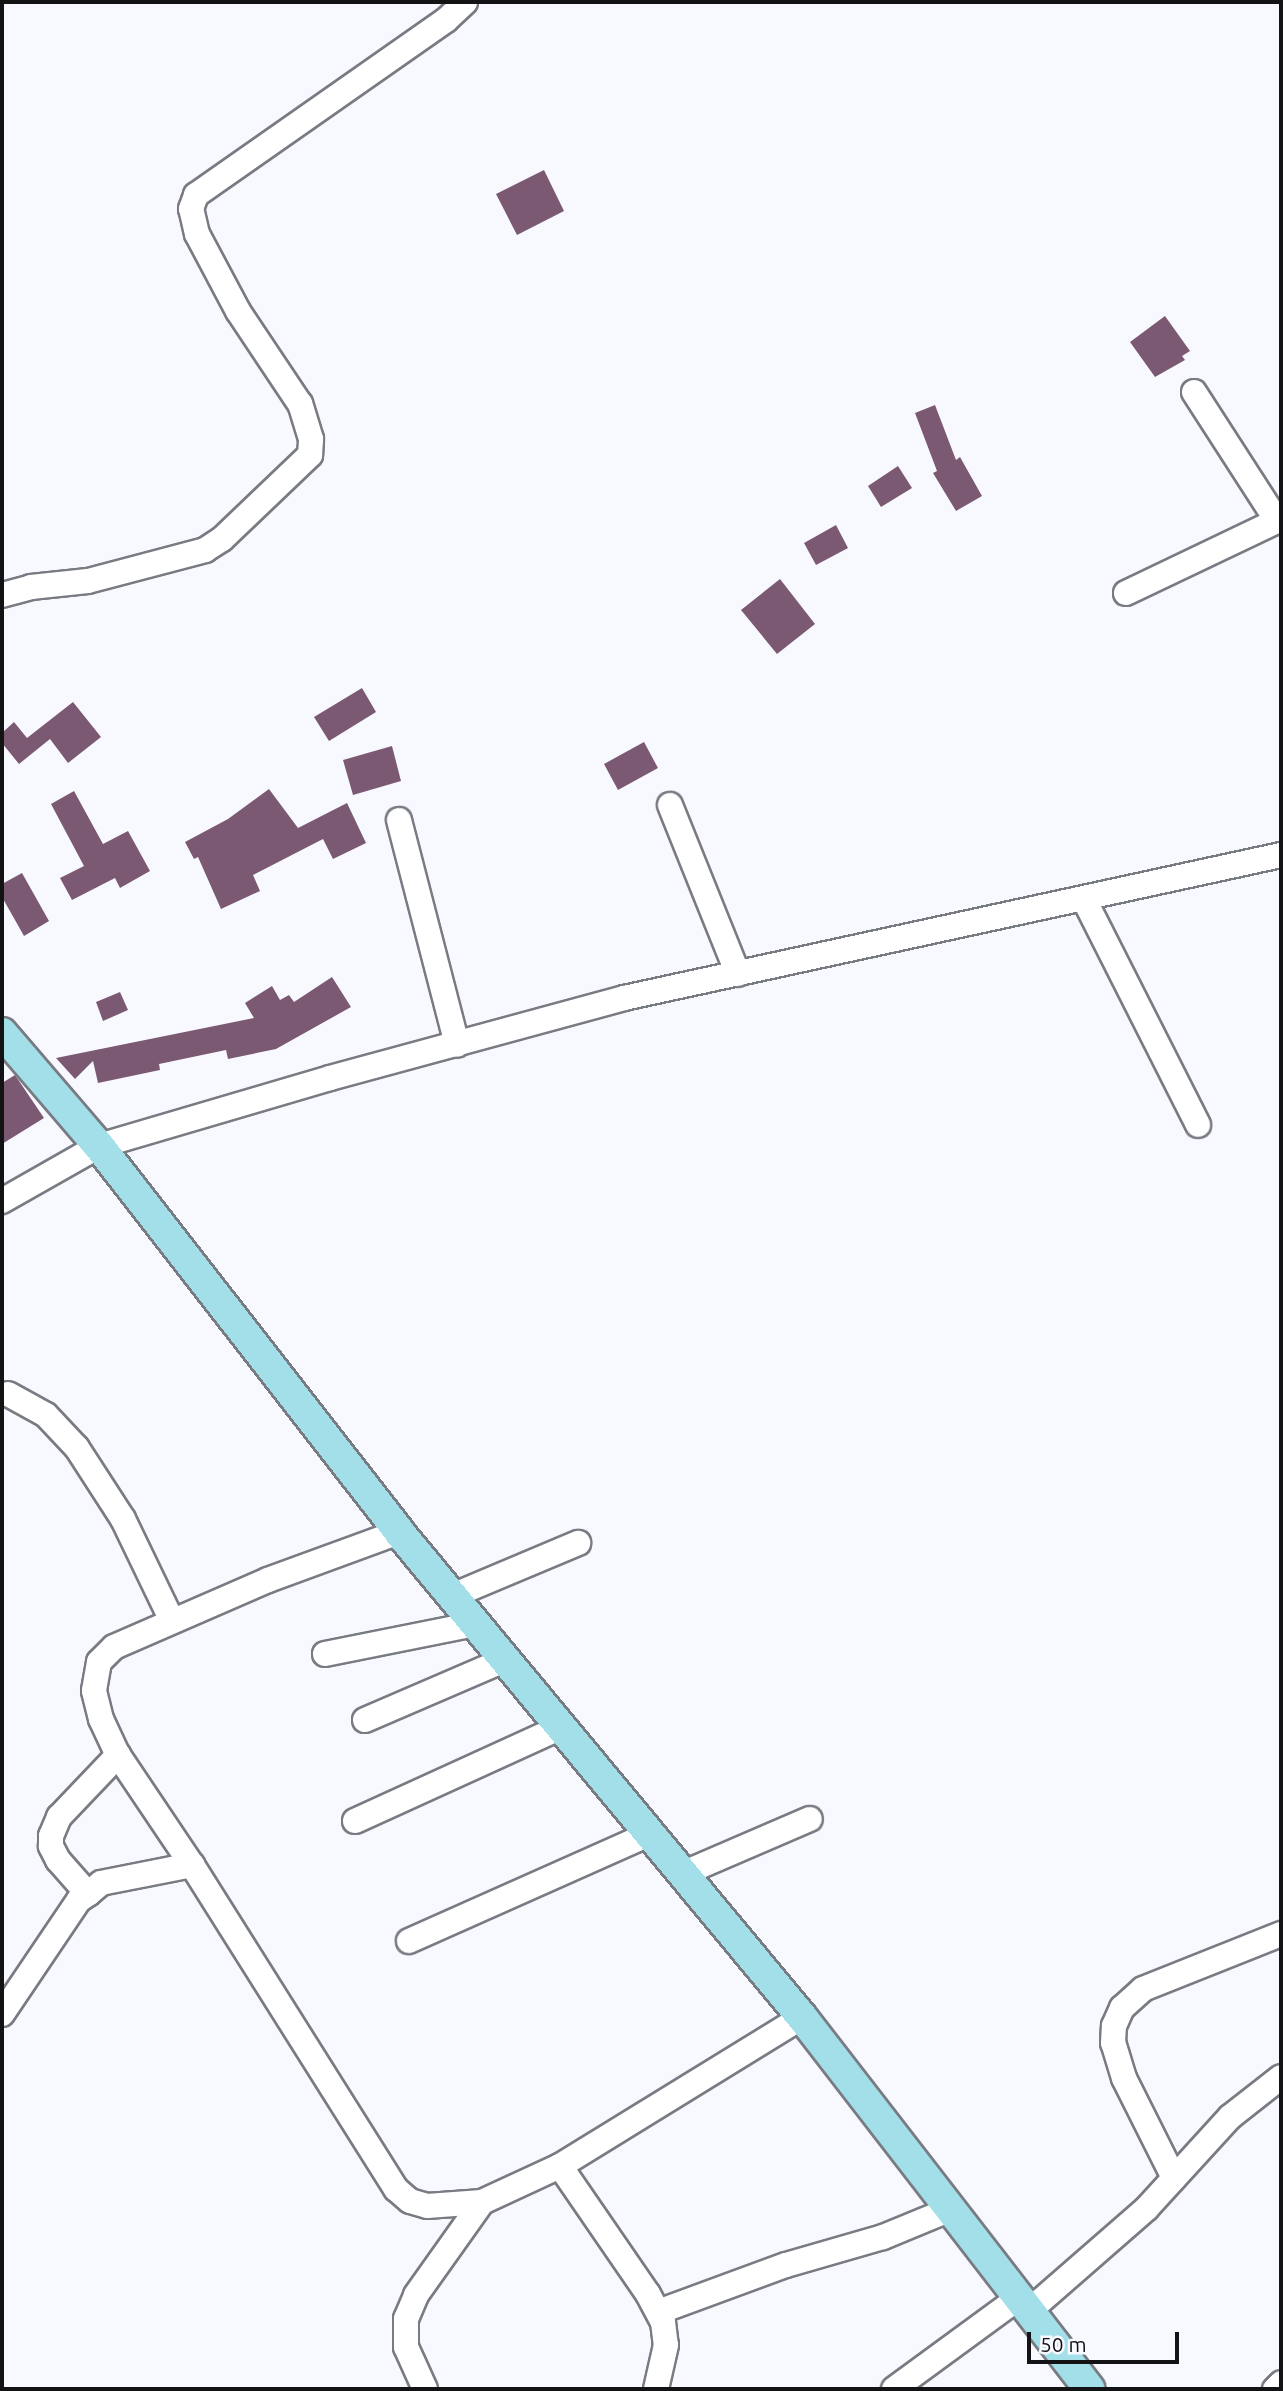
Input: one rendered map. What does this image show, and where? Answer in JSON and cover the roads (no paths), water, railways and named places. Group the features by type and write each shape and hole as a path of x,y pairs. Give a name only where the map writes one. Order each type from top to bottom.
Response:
{"main road":[{"path":"2,1033 99,1146 399,1532 503,1660 802,2017 1090,2389"}],"street":[{"path":"2,595 31,587 88,581 205,550 222,538 310,456 311,439 300,404 237,312 197,234 191,209 196,195 446,20 465,2"},
{"path":"1126,593 1279,520 1194,393"},
{"path":"670,805 738,974"},
{"path":"399,820 457,1045"},
{"path":"2,1201 99,1146 624,998 1281,855"},
{"path":"1084,899 1198,1125"},
{"path":"8,1394 46,1415 77,1448 123,1519 172,1621"},
{"path":"399,1532 268,1580 114,1647 99,1662 94,1691 101,1719 118,1755 192,1865 396,2189 410,2201 427,2206 482,2202 560,2166 802,2017"},
{"path":"452,1596 578,1543"},
{"path":"325,1654 475,1624"},
{"path":"365,1720 503,1660"},
{"path":"355,1821 561,1727"},
{"path":"88,1894 58,1860 51,1846 51,1836 59,1816 118,1755"},
{"path":"682,1874 810,1819"},
{"path":"409,1941 649,1834"},
{"path":"2,2014 79,1900 101,1883 192,1865"},
{"path":"1174,2178 1124,2078 1113,2043 1114,2026 1122,2008 1143,1989 1281,1934"},
{"path":"894,2389 1023,2305 1146,2210 1230,2117 1281,2077"},
{"path":"560,2166 658,2312 666,2345 656,2389"},
{"path":"425,2389 406,2347 407,2319 416,2295 482,2202"},
{"path":"658,2312 786,2265 883,2237 951,2209"},
{"path":"1275,2389 1281,2383"}]}
